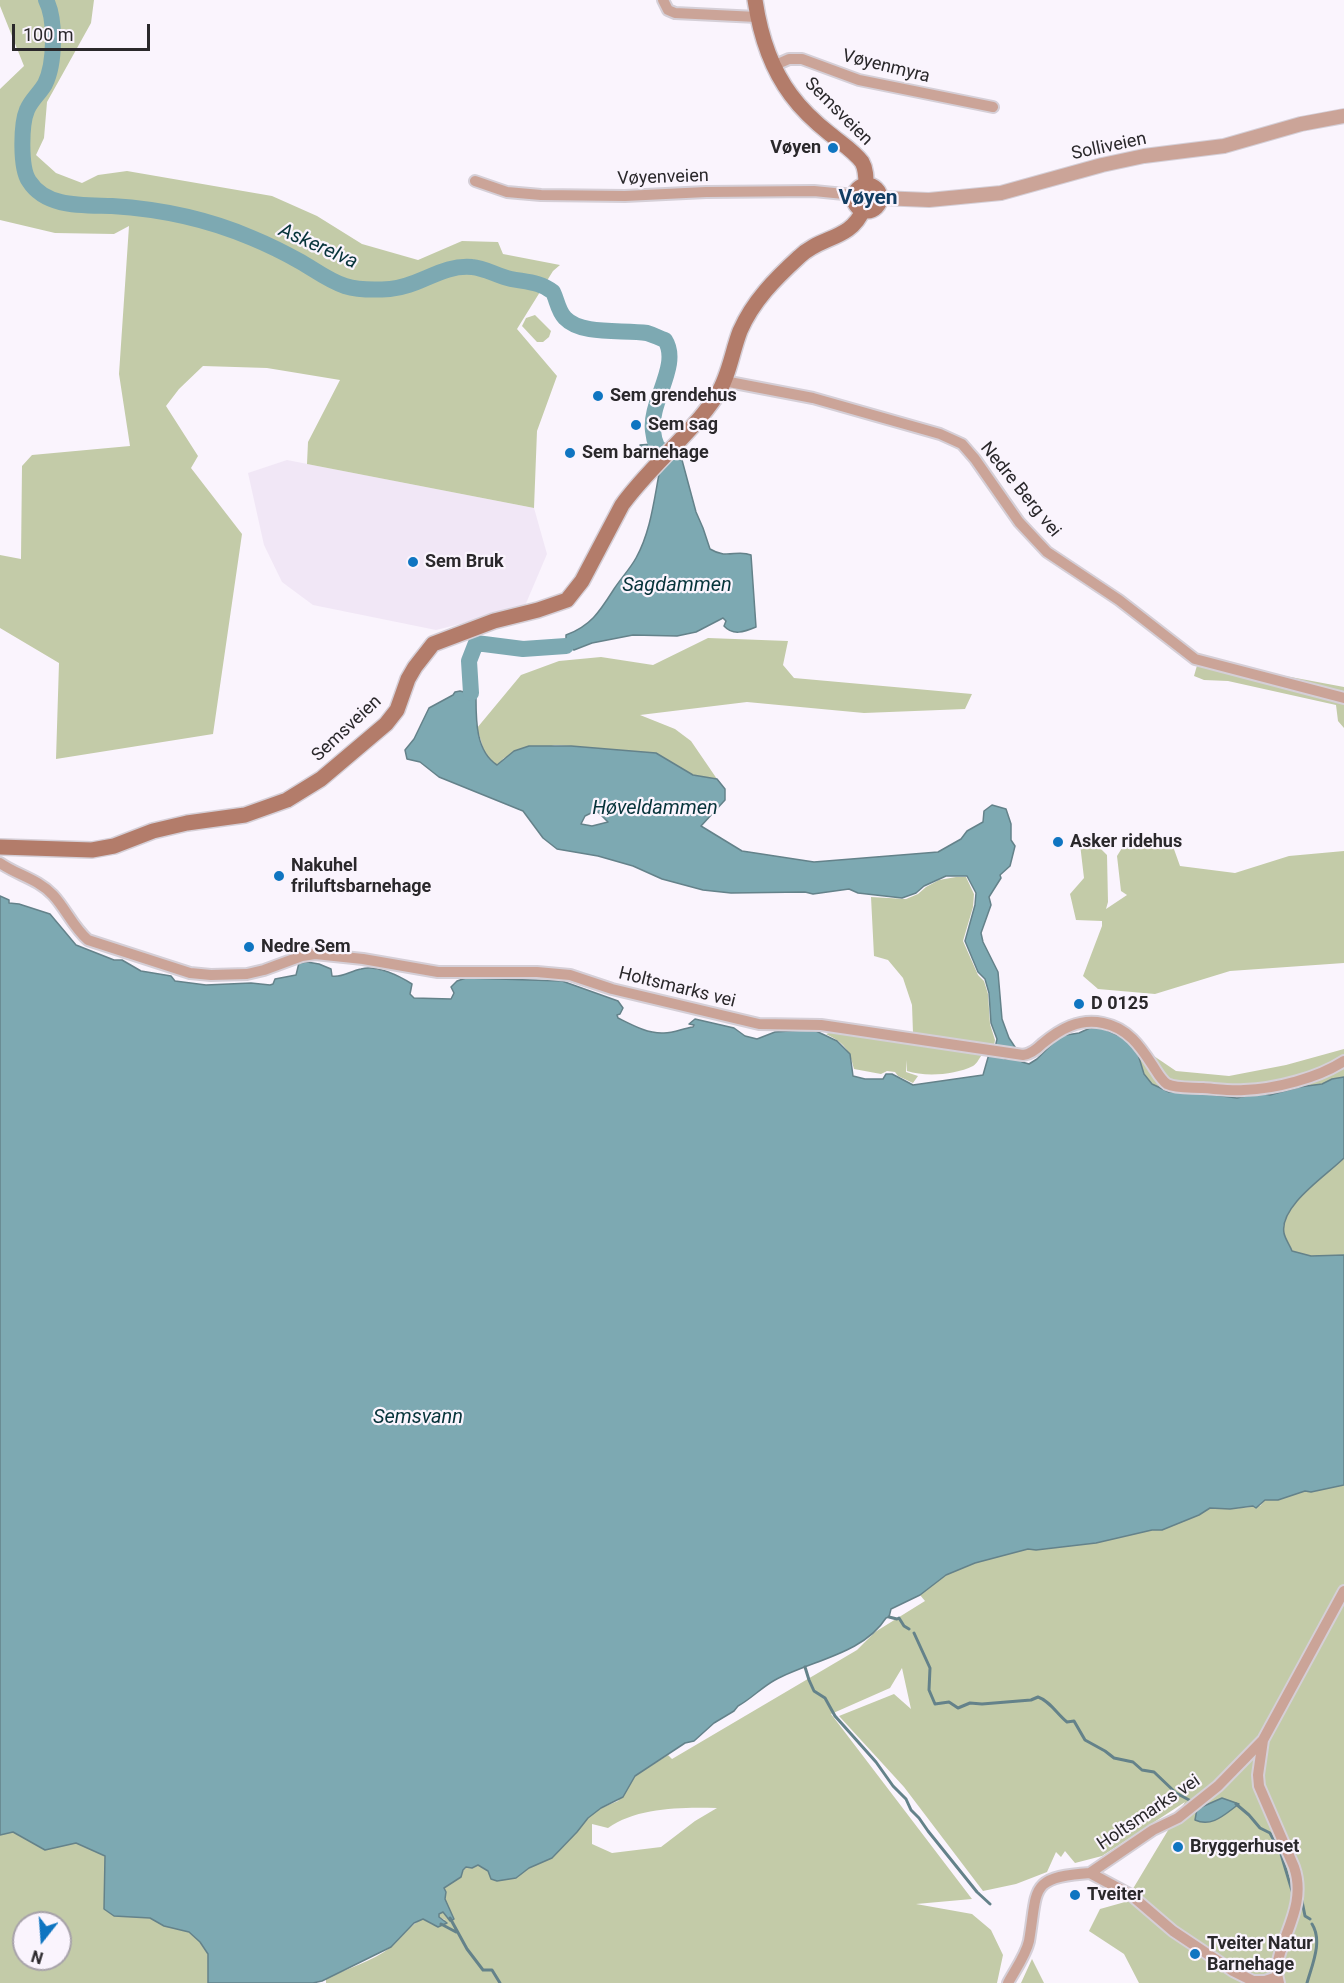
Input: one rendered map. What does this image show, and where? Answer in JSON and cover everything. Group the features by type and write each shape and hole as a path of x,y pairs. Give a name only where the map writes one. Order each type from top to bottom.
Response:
{"main road":[{"name":"Semsveien","path":"755,0 762,37 773,66 802,109 853,152 863,164 866,185"},
{"path":"866,185 877,190 880,198 874,209 863,210 856,206 854,195 858,188 866,185"},
{"path":"724,381 740,331 760,296 811,246 846,232 856,224 863,210"},
{"name":"Semsveien","path":"0,847 92,850 114,846 153,831 187,823 245,815 276,805 302,792 354,753 386,724 397,710 415,667 433,644 475,627 567,600 582,581 622,505 711,404 724,381"}],"street":[{"path":"663,0 664,6 675,13 757,17"},
{"name":"Vøyenmyra","path":"773,66 789,59 802,59 859,80 993,107"},
{"name":"Solliveien","path":"880,198 929,200 1001,193 1102,165 1144,156 1224,146 1301,124 1344,116"},
{"name":"Vøyenveien","path":"475,181 507,192 541,195 625,196 706,192 814,191 854,195"},
{"name":"Nedre Berg vei","path":"724,381 813,398 940,434 962,444 1012,513 1047,552 1119,600 1195,659 1344,698"},
{"name":"Holtsmarks vei","path":"0,863 43,885 54,896 78,932 88,940 183,967 190,973 228,975 264,970 280,958 315,954 363,959 438,972 537,972 570,975 612,989 759,1024 821,1025 1023,1055 1034,1052 1058,1031 1082,1021 1103,1023 1121,1028 1140,1045 1161,1079 1167,1084 1179,1087 1244,1090 1272,1086 1311,1076 1344,1061"},
{"name":"Holtsmarks vei","path":"1278,1980 1253,1981 1233,1971 1173,1931 1131,1895 1090,1873 1153,1830 1178,1818 1218,1786 1263,1740 1344,1591"},
{"path":"1263,1740 1258,1775 1259,1786 1294,1867 1299,1894 1280,1955 1278,1980"},
{"path":"1008,1983 1029,1943 1036,1895 1043,1885 1052,1878 1062,1875 1090,1873"}],"shaded area":[{"path":"287,460 534,508 547,554 524,608 436,630 313,605 282,582 264,545 248,473"}],"green space":[{"path":"0,0 94,0 91,23 47,102 44,138 36,155 56,173 82,183 98,175 127,171 272,196 317,216 362,244 418,260 462,241 498,242 503,254 560,265 553,271 517,329 557,376 537,431 534,508 307,464 308,442 340,380 267,368 203,366 179,389 166,406 198,456 191,468 242,534 213,734 56,759 59,663 0,628 0,555 21,559 22,466 32,455 130,446 119,374 129,226 114,234 55,233 0,220 0,89 24,66 0,6"},
{"path":"535,315 551,331 549,337 543,342 537,342 522,326 526,318"},
{"path":"708,638 788,641 783,665 794,678 972,694 965,709 864,713 747,702 640,715 675,729 691,741 717,779 693,775 656,753 555,745 504,758 497,766 486,757 477,728 521,675 559,661 601,657 653,665"},
{"path":"1198,662 1344,687 1344,728 1338,721 1336,705 1228,681 1204,680 1194,676"},
{"path":"1170,838 1180,866 1235,873 1289,856 1344,851 1344,963 1230,971 1155,994 1098,989 1083,976 1102,921 1076,920 1070,894 1084,878 1080,844 1100,848 1107,855 1108,902 1106,909 1127,895 1121,891 1117,856 1122,848"},
{"path":"966,877 974,894 973,907 963,941 978,975 984,981 988,994 994,1046 913,1033 912,1005 903,978 888,960 874,956 871,897 906,899 939,880"},
{"path":"834,1031 944,1047 982,1055 973,1066 940,1074 907,1071 907,1060 906,1072 918,1076 913,1083 898,1076 895,1072 887,1071 881,1074 854,1069 845,1047 826,1034"},
{"path":"1344,1049 1344,1077 1270,1095 1259,1093 1237,1098 1193,1092 1169,1092 1152,1085 1144,1074 1137,1051 1145,1050 1176,1071 1229,1076 1286,1065"},
{"path":"1344,1158 1344,1255 1311,1256 1292,1251 1284,1233 1284,1223 1289,1212 1306,1192"},
{"path":"1344,1485 1344,1983 1139,1983 1124,1954 1089,1931 1100,1909 1125,1902 1185,1802 1102,1856 1075,1863 1065,1851 1061,1857 1056,1852 1047,1872 1016,1884 983,1891 904,1787 839,1716 894,1694 911,1709 902,1668 890,1688 831,1714 972,1899 916,1904 972,1914 991,1930 1003,1955 997,1983 326,1983 326,1979 384,1952 418,1921 423,1919 433,1925 445,1920 439,1917 439,1914 443,1912 447,1918 453,1919 445,1899 444,1888 461,1877 466,1868 478,1865 488,1871 491,1879 497,1881 516,1878 529,1868 552,1858 588,1818 601,1808 618,1801 635,1776 668,1755 672,1759 857,1650 875,1632 925,1601 920,1595 946,1575 975,1563 1028,1549 1096,1543 1152,1530 1162,1530 1210,1508 1260,1506 1265,1500 1278,1500 1305,1491 1311,1492","holes":["675,1808 717,1808 695,1821 661,1847 612,1853 592,1844 592,1824 608,1828 646,1812"]},
{"path":"13,1832 45,1850 76,1843 105,1856 114,1916 150,1918 164,1926 189,1932 208,1954 208,1983 0,1983 0,1835"},
{"path":"1032,1959 1044,1983 1021,1983"}],"water":[{"name":"Sagdammen","path":"664,443 675,458 682,460 696,512 710,549 722,554 746,553 751,555 756,627 743,632 731,631 724,626 726,621 723,618 696,632 677,636 633,635 592,643 574,650 566,646 566,635 582,627 599,611 634,562 645,537 660,469 640,445"},
{"name":"Høveldammen","path":"455,692 476,695 477,724 481,743 484,751 497,765 514,751 529,746 571,746 656,753 693,775 717,779 725,789 725,800 701,826 742,851 814,862 938,852 961,839 967,831 983,822 984,811 992,805 1006,809 1011,824 1011,840 1015,846 1010,866 1000,875 1001,878 989,897 991,905 981,933 998,972 1002,1019 1009,1038 1017,1050 995,1048 997,1039 991,1023 989,993 985,979 978,972 965,941 976,893 967,876 946,876 902,898 858,893 849,889 813,894 805,892 731,893 703,890 662,879 633,866 598,856 557,849 543,838 523,811 439,777 420,762 407,759 405,750 414,739 429,708","holes":["595,811 608,822 592,826 581,824 585,816"]},
{"name":"Semsvann","path":"0,896 9,900 9,903 50,914 76,945 114,960 122,960 141,971 171,976 175,981 206,985 251,983 270,985 275,979 296,975 299,963 307,962 331,969 332,976 367,968 388,972 412,984 410,994 414,998 451,999 454,993 451,987 457,981 466,978 562,981 618,1001 623,1008 617,1015 618,1018 652,1032 668,1033 693,1027 694,1025 689,1024 695,1019 734,1028 745,1036 757,1039 775,1032 816,1031 837,1041 850,1054 853,1076 865,1079 883,1079 886,1074 892,1074 913,1085 983,1075 989,1054 1005,1055 1005,1059 1008,1059 1008,1056 1022,1057 1022,1062 1029,1064 1060,1036 1079,1033 1090,1028 1102,1028 1124,1038 1137,1051 1144,1074 1152,1084 1169,1092 1193,1092 1237,1098 1259,1093 1270,1095 1344,1077 1344,1158 1296,1202 1284,1223 1284,1233 1292,1251 1311,1256 1344,1255 1344,1485 1311,1492 1305,1491 1278,1500 1265,1500 1256,1508 1253,1506 1230,1509 1210,1508 1162,1530 1152,1530 1096,1543 1028,1549 975,1563 946,1575 920,1595 891,1609 889,1617 864,1640 836,1655 770,1683 734,1711 714,1723 694,1741 685,1743 635,1776 623,1797 601,1808 588,1818 552,1858 529,1868 516,1878 497,1881 491,1879 488,1871 478,1865 472,1868 466,1867 461,1877 444,1888 445,1899 454,1919 450,1921 443,1912 439,1914 439,1917 447,1923 438,1927 423,1919 414,1923 391,1947 322,1981 313,1983 208,1983 208,1954 189,1932 164,1926 150,1918 114,1916 104,1909 105,1856 76,1843 45,1850 13,1832 0,1835"},
{"path":"1222,1798 1239,1804 1213,1821 1195,1820 1197,1809"}],"waterway":[{"name":"Askerelva","path":"46,0 53,30 51,65 45,84 27,110 23,135 26,175 36,190 55,201 77,205 148,210 218,225 271,246 333,281 350,287 373,290 390,289 461,267 486,270 506,278 543,286 553,292 561,312 572,324 592,330 647,333 665,340 669,350 669,361 653,420 656,443 665,461"},
{"name":"Askerelva","path":"471,693 469,661 476,643 523,649 566,646"},
{"path":"889,1617 899,1618 909,1629"},
{"path":"914,1633 930,1668 929,1690 935,1704 949,1702 958,1708 970,1703 1031,1700 1038,1697 1067,1722 1074,1721 1085,1740 1114,1758 1133,1762 1142,1770 1154,1772 1176,1793 1191,1801"},
{"path":"805,1667 814,1691 825,1698 835,1716 906,1799 911,1810 977,1892 990,1904"},
{"path":"1236,1804 1260,1828 1270,1833 1281,1854 1293,1894"},
{"path":"1302,1901 1305,1916 1310,1919"},
{"path":"450,1918 467,1949 483,1970 492,1970 500,1983"},
{"path":"441,1924 456,1932"},
{"path":"1307,1983 1317,1945 1312,1924"}],"place":[{"name":"Vøyen","path":"833,148"},
{"name":"Sem grendehus","path":"598,396"},
{"name":"Sem sag","path":"636,425"},
{"name":"Sem barnehage","path":"570,453"},
{"name":"Sem Bruk","path":"413,562"},
{"name":"Asker ridehus","path":"1058,842"},
{"name":"Nakuhel friluftsbarnehage","path":"279,876"},
{"name":"Nedre Sem","path":"249,947"},
{"name":"D 0125","path":"1079,1004"},
{"name":"Bryggerhuset","path":"1178,1847"},
{"name":"Tveiter","path":"1075,1895"},
{"name":"Tveiter Natur Barnehage","path":"1195,1954"}],"district":[{"name":"Vøyen","path":"868,199"}]}
